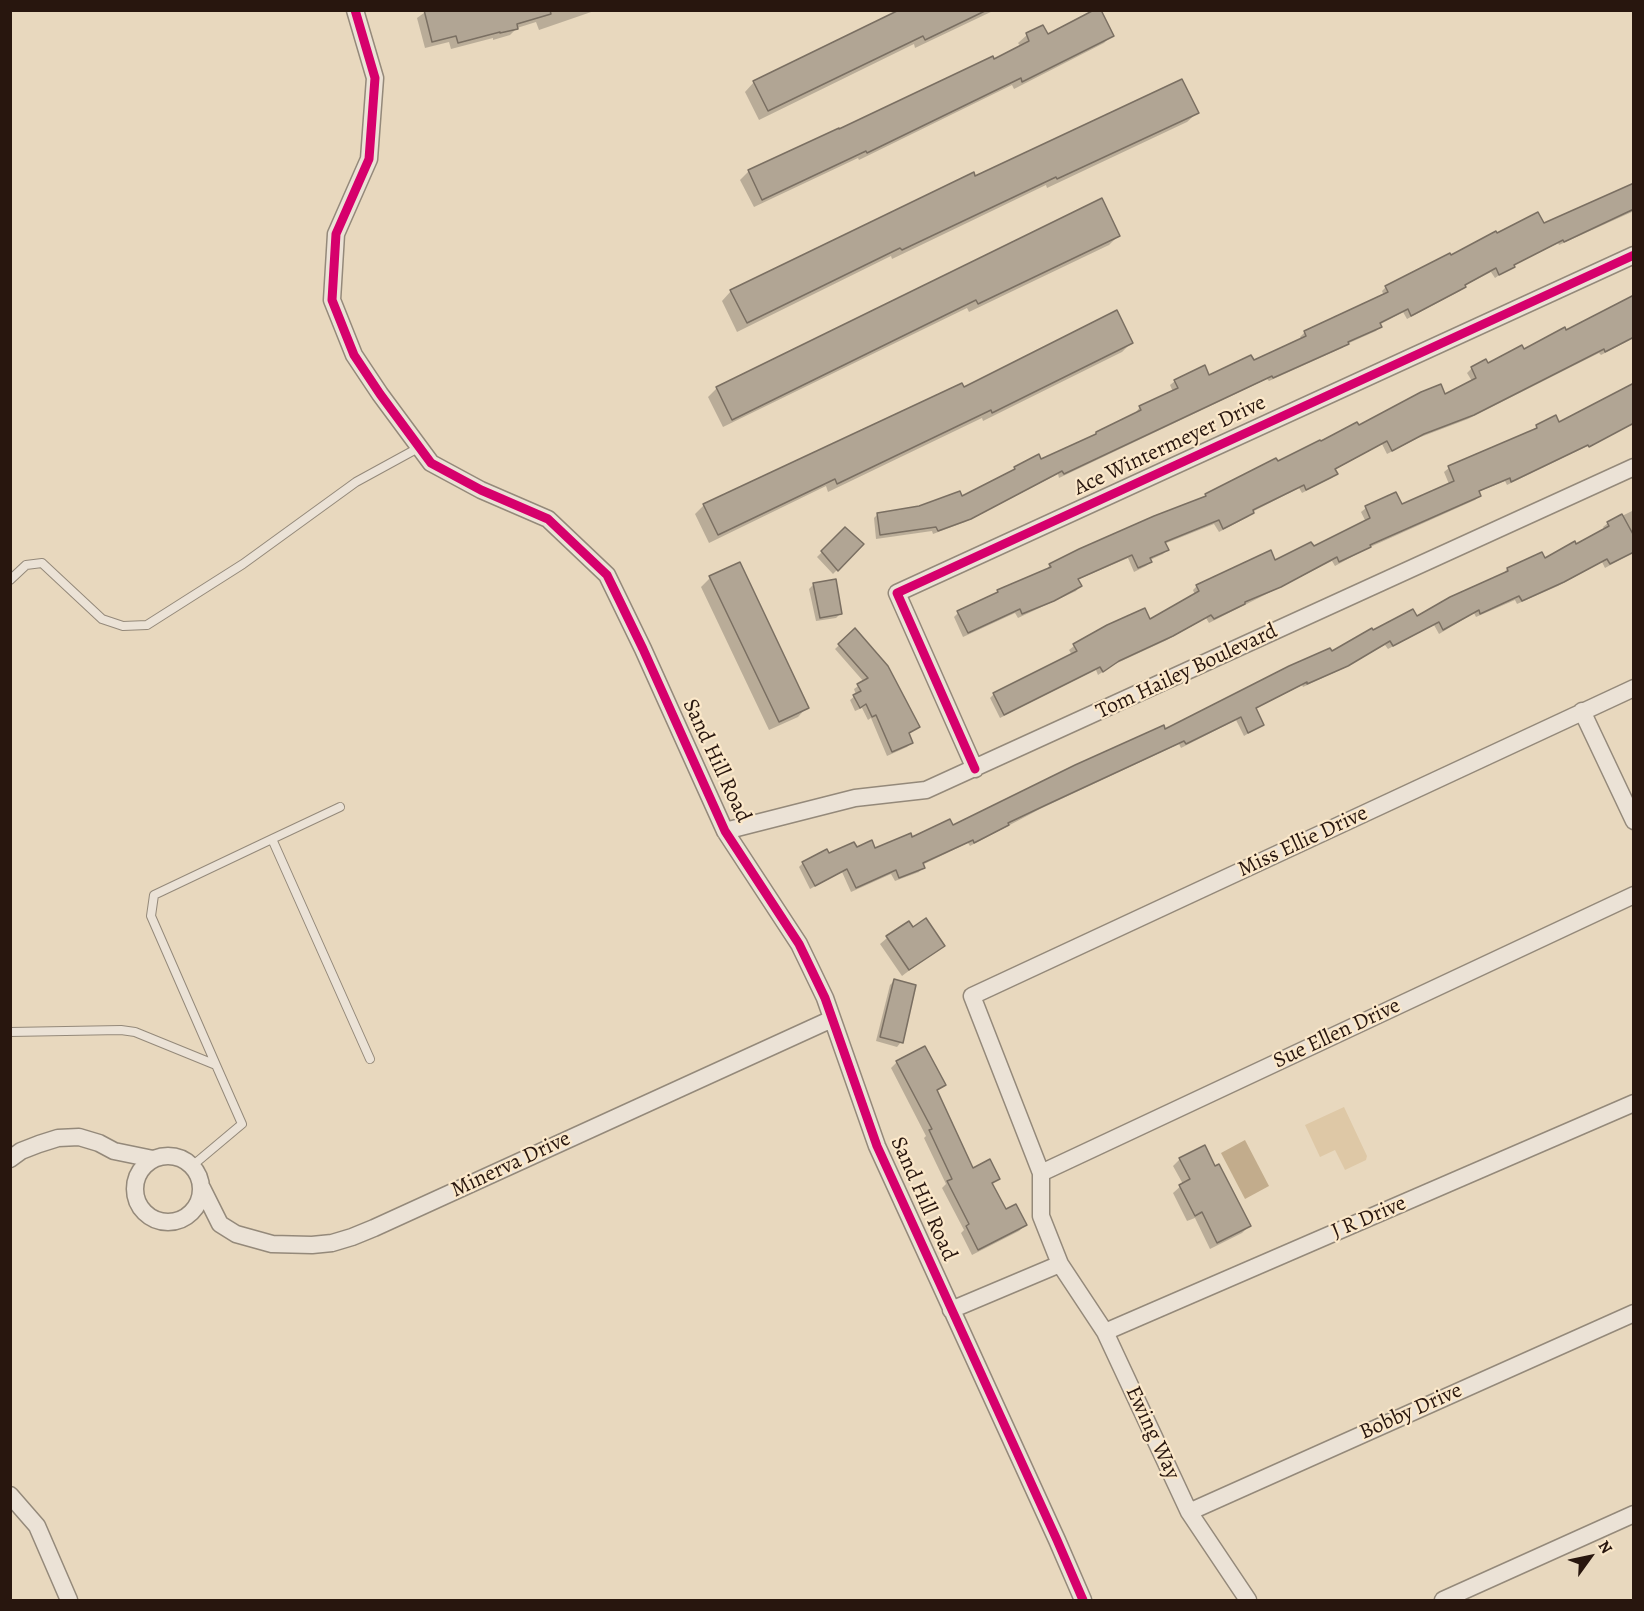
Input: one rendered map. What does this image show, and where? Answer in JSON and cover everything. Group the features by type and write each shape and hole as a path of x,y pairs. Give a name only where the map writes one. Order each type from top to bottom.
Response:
{"street":[{"name":"Sand Hill Road","path":"355,10 375,78 369,159 336,234 332,300 354,356 431,463 471,485 548,519 608,574 725,831 799,944 825,998 877,1146 1083,1600"},
{"name":"Ace Wintermeyer Drive","path":"975,769 897,593 1634,255"},
{"name":"Tom Hailey Boulevard","path":"725,831 855,798 926,790 1634,467"},
{"name":"Miss Ellie Drive","path":"972,996 1634,688"},
{"path":"1582,711 1634,821"},
{"name":"Sue Ellen Drive","path":"1041,1173 1634,895"},
{"name":"Ewing Way","path":"972,996 1041,1173 1041,1216 1060,1264 1105,1332 1189,1512 1248,1600"},
{"name":"Minerva Drive","path":"188,1216 220,1224 236,1234 272,1244 312,1245 332,1243 352,1237 832,1018"},
{"name":"J R Drive","path":"1105,1332 1634,1103"},
{"path":"10,1159 21,1151 58,1138 79,1137 114,1150 153,1159"},
{"path":"114,1150 126,1166 135,1185 140,1206 156,1220 178,1221 188,1216 200,1198 202,1188"},
{"path":"135,1185 138,1174 153,1159 175,1156 185,1160 199,1177 220,1224"},
{"path":"951,1310 1060,1264"},
{"name":"Bobby Drive","path":"1189,1512 1634,1313"},
{"path":"10,1494 37,1526 69,1600"},
{"path":"1443,1600 1634,1514"}],"lane":[{"path":"10,580 26,565 42,563 102,619 123,626 147,625 243,564 356,482 420,447"},
{"path":"192,1166 242,1124 151,916 154,895 340,807"},
{"path":"272,839 370,1059"},
{"path":"10,1032 122,1030 135,1032 216,1065"}],"shaded area":[{"path":"1344,1107 1367,1156 1366,1160 1345,1170 1335,1150 1320,1157 1305,1125"},
{"path":"1245,1140 1269,1186 1245,1199 1221,1153"}],"building":[{"path":"424,10 550,10 551,14 517,24 518,29 458,43 456,36 432,42"},
{"path":"899,10 987,10 925,40 923,36 768,111 753,81"},
{"path":"1094,10 1101,10 1114,36 1022,82 1021,78 867,153 866,151 762,200 748,170 993,56 994,59 1029,41 1026,33 1043,25 1048,34"},
{"path":"1182,79 1199,113 902,250 900,248 747,323 730,290 974,172 975,176"},
{"path":"1634,183 1634,209 1564,242 1563,240 1499,275 1496,268 1411,316 1408,309 1380,323 1382,327 1348,342 1349,344 1273,378 1272,376 1064,474 1062,471 971,519 938,531 936,527 880,535 877,513 919,506 960,491 962,496 1039,454 1041,459 1141,410 1139,406 1178,388 1174,380 1205,365 1209,375 1251,355 1254,360 1306,336 1304,331 1388,292 1385,286 1496,231 1497,233 1538,212 1544,223"},
{"path":"1102,198 1120,236 978,304 976,300 732,420 716,387"},
{"path":"1634,295 1634,337 1605,352 1604,349 1474,415 1424,434 1392,451 1387,441 1335,469 1338,474 1306,490 1304,485 1253,510 1254,513 1223,529 1219,520 1165,542 1169,550 1150,558 1152,562 1138,568 1132,555 1078,579 1082,586 1022,614 1020,609 968,633 957,611 998,592 997,590 1051,567 1049,564 1079,549 1206,496 1205,494 1276,458 1278,461 1357,422 1359,425 1421,392 1441,384 1445,394 1476,378 1471,367 1486,359 1488,363 1522,345 1524,349"},
{"path":"1117,310 1133,343 992,413 991,410 837,484 835,479 718,535 703,504 962,383 964,387"},
{"path":"1634,383 1634,423 1589,447 1588,445 1511,482 1510,478 1479,491 1481,496 1370,545 1371,547 1339,562 1337,557 1214,619 1211,615 1119,661 1103,672 1100,667 1004,715 993,693 1077,651 1073,644 1107,625 1145,608 1150,619 1199,591 1196,585 1271,550 1275,560 1311,542 1314,546 1370,518 1365,506 1396,492 1402,504 1454,481 1448,466 1537,428 1536,425 1556,415 1559,422"},
{"path":"1622,514 1634,536 1634,552 1610,564 1607,559 1522,601 1519,596 1480,614 1479,610 1443,630 1439,622 1393,646 1390,641 1348,666 1307,684 1307,682 1256,708 1264,725 1248,733 1241,717 1186,744 1184,741 1046,805 1008,823 1009,825 974,843 973,840 923,863 925,868 899,878 896,870 856,888 847,869 815,886 802,862 827,849 829,853 854,842 857,847 872,840 875,848 911,833 912,837 950,819 953,825 1075,765 1164,725 1165,729 1289,666 1330,648 1332,651 1372,628 1373,630 1413,609 1417,616 1450,597 1508,571 1507,568 1542,552 1545,558 1575,541 1576,544 1609,526 1607,522"},
{"path":"845,527 864,544 838,571 821,551"},
{"path":"740,562 809,708 779,722 709,576"},
{"path":"836,579 842,614 820,618 813,583"},
{"path":"855,628 888,666 920,727 909,733 913,743 892,752 876,715 872,717 866,704 860,708 853,695 861,691 857,684 868,678 838,644"},
{"path":"926,918 945,946 909,970 886,936 909,921 913,927"},
{"path":"894,979 916,985 903,1043 880,1037"},
{"path":"925,1046 946,1085 937,1090 973,1168 990,1159 1000,1179 992,1183 1006,1209 1016,1204 1027,1225 978,1250 966,1226 969,1224 947,1181 952,1179 929,1130 932,1129 896,1061"},
{"path":"1205,1145 1215,1166 1219,1164 1251,1226 1217,1243 1202,1212 1195,1216 1179,1185 1190,1179 1179,1158"}],"cycle path":[{"path":"355,10 375,78 369,159 336,234 332,300 354,355 431,463 481,490 548,519 607,575 725,831 799,944 825,998 877,1146 1083,1600"},
{"path":"975,769 897,593 1634,255"}]}
